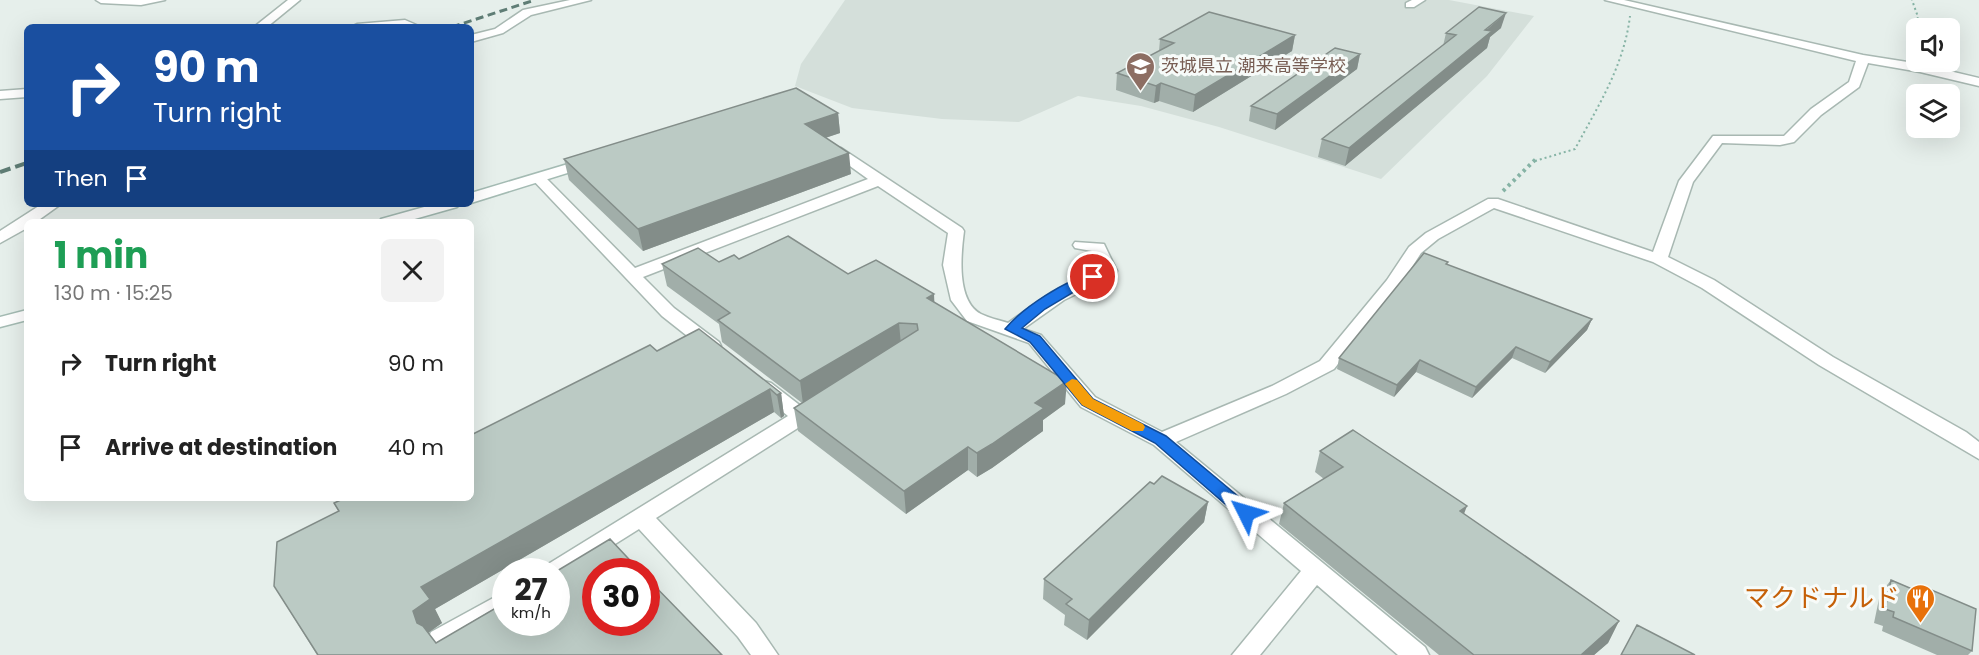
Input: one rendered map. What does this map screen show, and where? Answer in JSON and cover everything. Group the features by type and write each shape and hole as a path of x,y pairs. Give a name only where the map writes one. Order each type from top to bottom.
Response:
{"street":[{"path":"101,0 141,2 160,0"},
{"path":"264,24 295,0"},
{"path":"474,38 499,31 527,12 586,0"},
{"path":"1616,1 1863,59 1906,66"},
{"path":"1659,259 1675,207 1686,181 1718,139 1789,139 1816,112 1855,84 1863,59"},
{"path":"1937,72 1979,82"},
{"path":"0,95 24,93"},
{"path":"836,151 956,231 951,265 960,300 974,317 1035,339 1088,402 1161,440 1416,655"},
{"path":"474,197 605,156"},
{"path":"538,178 668,312 725,357"},
{"path":"632,275 879,180"},
{"path":"1161,440 1279,390 1327,365 1394,283 1415,249 1432,236 1493,202 1659,259 1708,284 1826,361 1959,436 1979,452"},
{"path":"30,219 48,207"},
{"path":"398,219 441,207"},
{"path":"0,238 24,223"},
{"path":"1012,329 1040,306 1076,283 1109,271 1098,247 1081,246"},
{"path":"0,322 24,316"},
{"path":"753,379 801,416"},
{"path":"570,562 830,398"},
{"path":"642,518 747,630 765,655"},
{"path":"1245,655 1315,571"},
{"path":"440,639 492,608"}],"path":[{"path":"1912,0 1918,18"},
{"path":"1493,202 1538,158 1575,149 1623,58 1629,35 1630,15 1616,1"}],"shaded area":[{"name":"茨城県立 潮来高等学校","path":"845,0 1449,0 1534,16 1487,76 1381,179 1219,127 1141,106 1078,96 1019,122 942,119 852,108 795,86 801,64"}],"building":[{"path":"1479,7 1506,13 1485,30 1492,31 1349,148 1322,139 1456,35 1446,33"},
{"path":"1209,12 1295,35 1195,95 1161,83 1156,86 1117,73 1174,43 1160,39"},
{"path":"1335,48 1360,54 1277,114 1251,106"},
{"path":"796,88 838,113 805,124 849,153 638,229 564,159"},
{"path":"788,236 848,274 876,260 934,294 927,298 1067,381 1035,403 1044,408 992,444 977,453 968,447 904,491 794,408 918,330 917,324 899,323 800,381 718,320 730,313 662,264 698,248 719,262 734,255 739,259"},
{"path":"1424,253 1448,262 1446,264 1592,319 1550,362 1516,347 1476,387 1420,360 1397,385 1339,358"},
{"path":"699,329 781,393 777,395 770,389 421,587 430,599 413,611 417,623 423,626 436,643 492,610 492,636 570,636 570,563 610,539 628,558 582,558 582,636 660,636 660,591 722,655 318,655 274,586 277,542 339,511 334,503 338,501 474,501 474,433 650,345 657,351"},
{"path":"1353,430 1467,506 1460,511 1619,621 1581,655 1474,655 1284,503 1343,467 1320,451"},
{"path":"1162,476 1208,502 1089,620 1066,604 1072,599 1044,579 1150,482 1154,484"},
{"path":"1891,580 1926,595 1927,588 1976,609 1972,651 1893,617 1894,612 1885,609"},
{"path":"1637,625 1695,655 1621,655"}],"railway":[{"path":"461,24 535,0"},
{"path":"0,172 24,164"}],"slow traffic":[{"path":"1072,384 1088,402 1137,427"}],"place":[{"name":"茨城県立 潮来高等学校","path":"1140,92"},
{"name":"マクドナルド","path":"1921,624"}],"route":[{"path":"1093,277 1076,283 1040,306 1012,329 1035,339 1088,402 1161,440 1246,513"}]}
